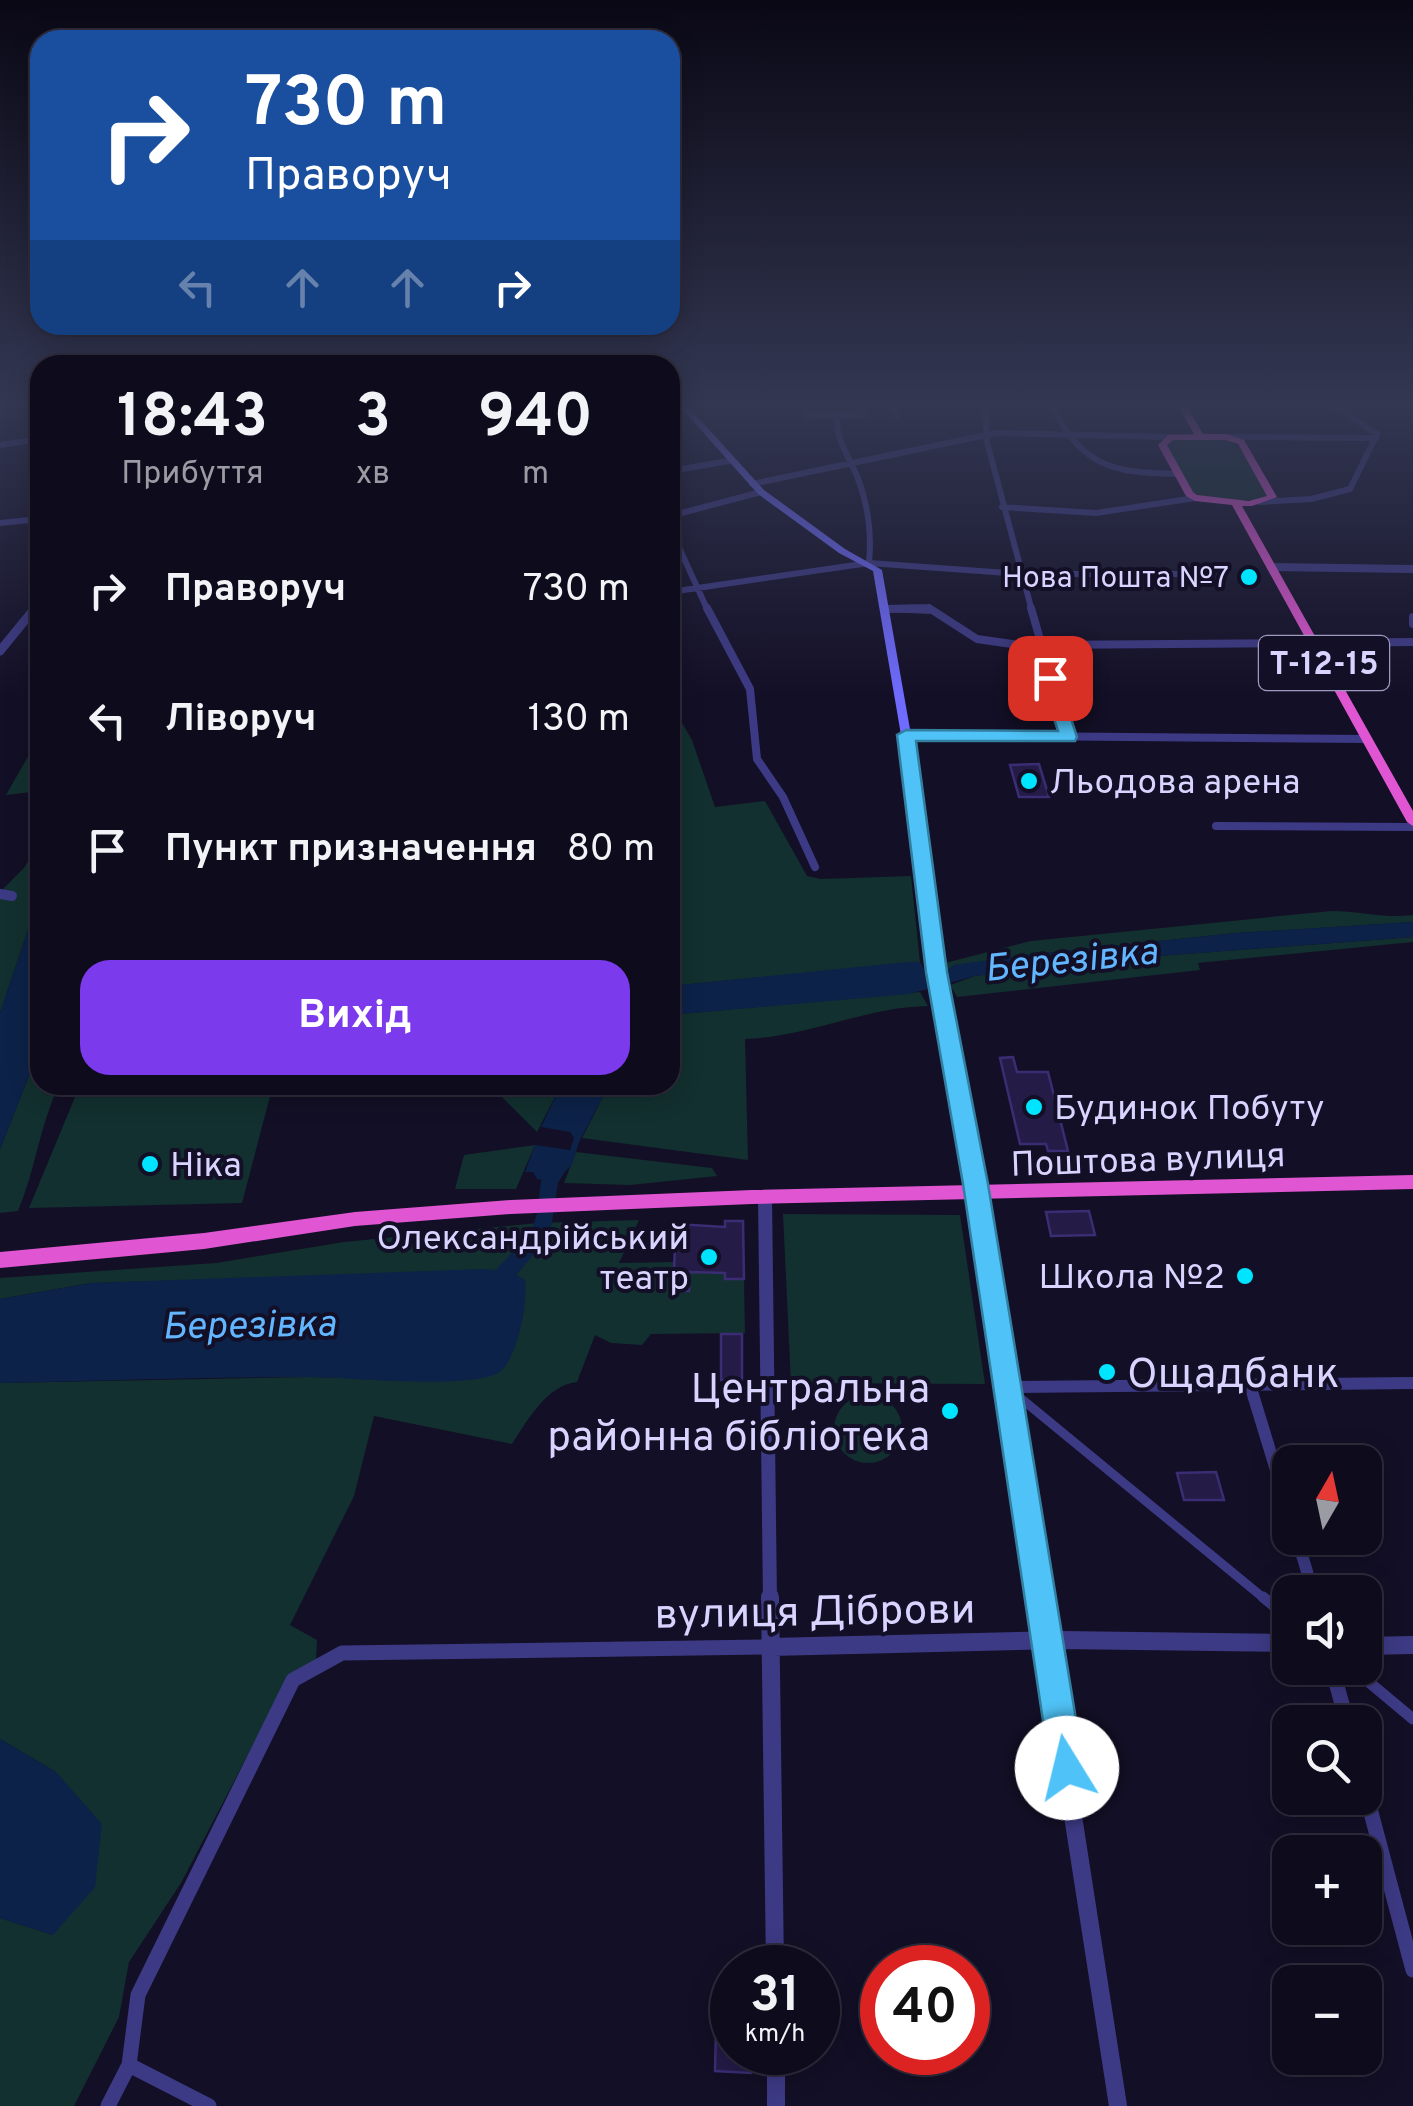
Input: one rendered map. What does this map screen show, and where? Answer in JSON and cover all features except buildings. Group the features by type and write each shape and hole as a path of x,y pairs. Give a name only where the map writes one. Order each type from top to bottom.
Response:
{"highway":[{"path":"1214,500 1262,500"},
{"name":"Т-12-15","path":"1236,503 1413,824"},
{"name":"Поштова вулиця","path":"0,1260 204,1240 355,1219 511,1206 1413,1182"}],"main road":[{"path":"772,500 842,551 876,570 906,735 937,972 977,1194"}],"street":[{"path":"680,513 730,500"},
{"path":"862,500 868,526 868,563"},
{"path":"1000,500 1068,737"},
{"path":"1002,508 1094,513 1160,500"},
{"path":"1259,502 1304,500"},
{"path":"0,522 30,520"},
{"path":"680,549 750,689 757,759 782,797 815,867"},
{"path":"680,591 868,563 1022,574 1191,574"},
{"path":"1271,567 1413,569"},
{"path":"885,609 929,608 977,639 1041,646 1413,642"},
{"path":"0,651 30,614"},
{"path":"906,735 1367,739"},
{"path":"1216,826 1413,824"},
{"path":"977,1194 1118,2106"},
{"path":"764,1197 775,1945"},
{"path":"1007,1387 1413,1383"},
{"path":"1250,1385 1272,1457"},
{"path":"1007,1387 1272,1603"},
{"name":"вулиця Діброви","path":"129,2066 138,1995 293,1680 342,1652 1047,1640 1272,1642"},
{"path":"1382,1646 1413,1645"},
{"path":"1372,1685 1413,1719"},
{"path":"1372,1815 1413,1970"},
{"path":"108,2106 129,2066 209,2106"},
{"path":"776,2075 776,2106"}],"green space":[{"path":"680,719 692,740 715,807 765,801 807,876 911,876 920,962 680,985"},
{"path":"30,753 30,792 6,795"},
{"path":"30,858 30,927 0,1013 0,898 16,899 3,889"},
{"path":"1331,911 1413,915 1413,922 1236,933 1026,955 946,970 945,963 1031,941"},
{"path":"1413,937 1413,942 1198,963 1200,970 957,997 950,985 975,976 1131,958"},
{"path":"920,992 928,1006 882,1011 791,1033 745,1039 748,1160 582,1138 604,1095 680,1095 680,1014"},
{"path":"30,1073 30,1095 55,1095 18,1211 0,1213 0,1149"},
{"name":"Ніка","path":"76,1095 270,1095 242,1203 29,1208"},
{"path":"500,1095 556,1095 537,1132"},
{"path":"535,1145 516,1189 455,1189 464,1155"},
{"path":"576,1152 712,1168 717,1176 630,1185 564,1183"},
{"path":"783,1214 960,1215 985,1384 791,1383"},
{"path":"639,1220 619,1263 674,1262 688,1291 689,1272 725,1273 725,1279 744,1279 745,1333 651,1334 642,1345 611,1343 595,1335 577,1382 547,1397 512,1444 374,1416 354,1496 290,1625 317,1640 316,1660 289,1676 181,1883 129,1962 119,2017 74,2106 0,2106 0,1918 53,1935 56,1772 0,1739 0,1383 308,1377 458,1380 499,1372 510,1271 91,1283 0,1299 0,1278 216,1263 344,1242 538,1223"},
{"path":"868,1395 892,1405 902,1429 892,1453 868,1463 844,1453 834,1429 844,1405"}],"water":[{"path":"1413,922 1413,937 1131,958 975,976 909,994 680,1014 680,985 907,962 920,962 926,973 942,974 954,965 1236,933"},
{"path":"30,927 30,1073 0,1149 0,1013"},
{"path":"556,1095 604,1095 579,1142 572,1165 554,1182 525,1172 535,1145 570,1150 574,1138 570,1132 541,1127"},
{"path":"510,1271 525,1280 526,1290 520,1330 511,1356 498,1373 482,1378 434,1382 307,1377 0,1383 0,1299 91,1283"},
{"path":"0,1739 56,1772 102,1824 95,1887 53,1935 0,1918"}],"waterway":[{"name":"Березівка","path":"493,1288 543,1228 549,1181 562,1162"}],"place":[{"name":"Нова Пошта №7","path":"1249,577"},
{"name":"Льодова арена","path":"1029,781"},
{"name":"Будинок Побуту","path":"1034,1107"},
{"name":"Ніка","path":"150,1164"},
{"name":"Олександрійський театр","path":"709,1257"},
{"name":"Школа №2","path":"1245,1276"},
{"name":"Ощадбанк","path":"1107,1372"},
{"name":"Центральна районна бібліотека","path":"950,1411"}],"route":[{"path":"1050,678 1068,737 906,735 937,972 976,1184 1067,1768"}]}
